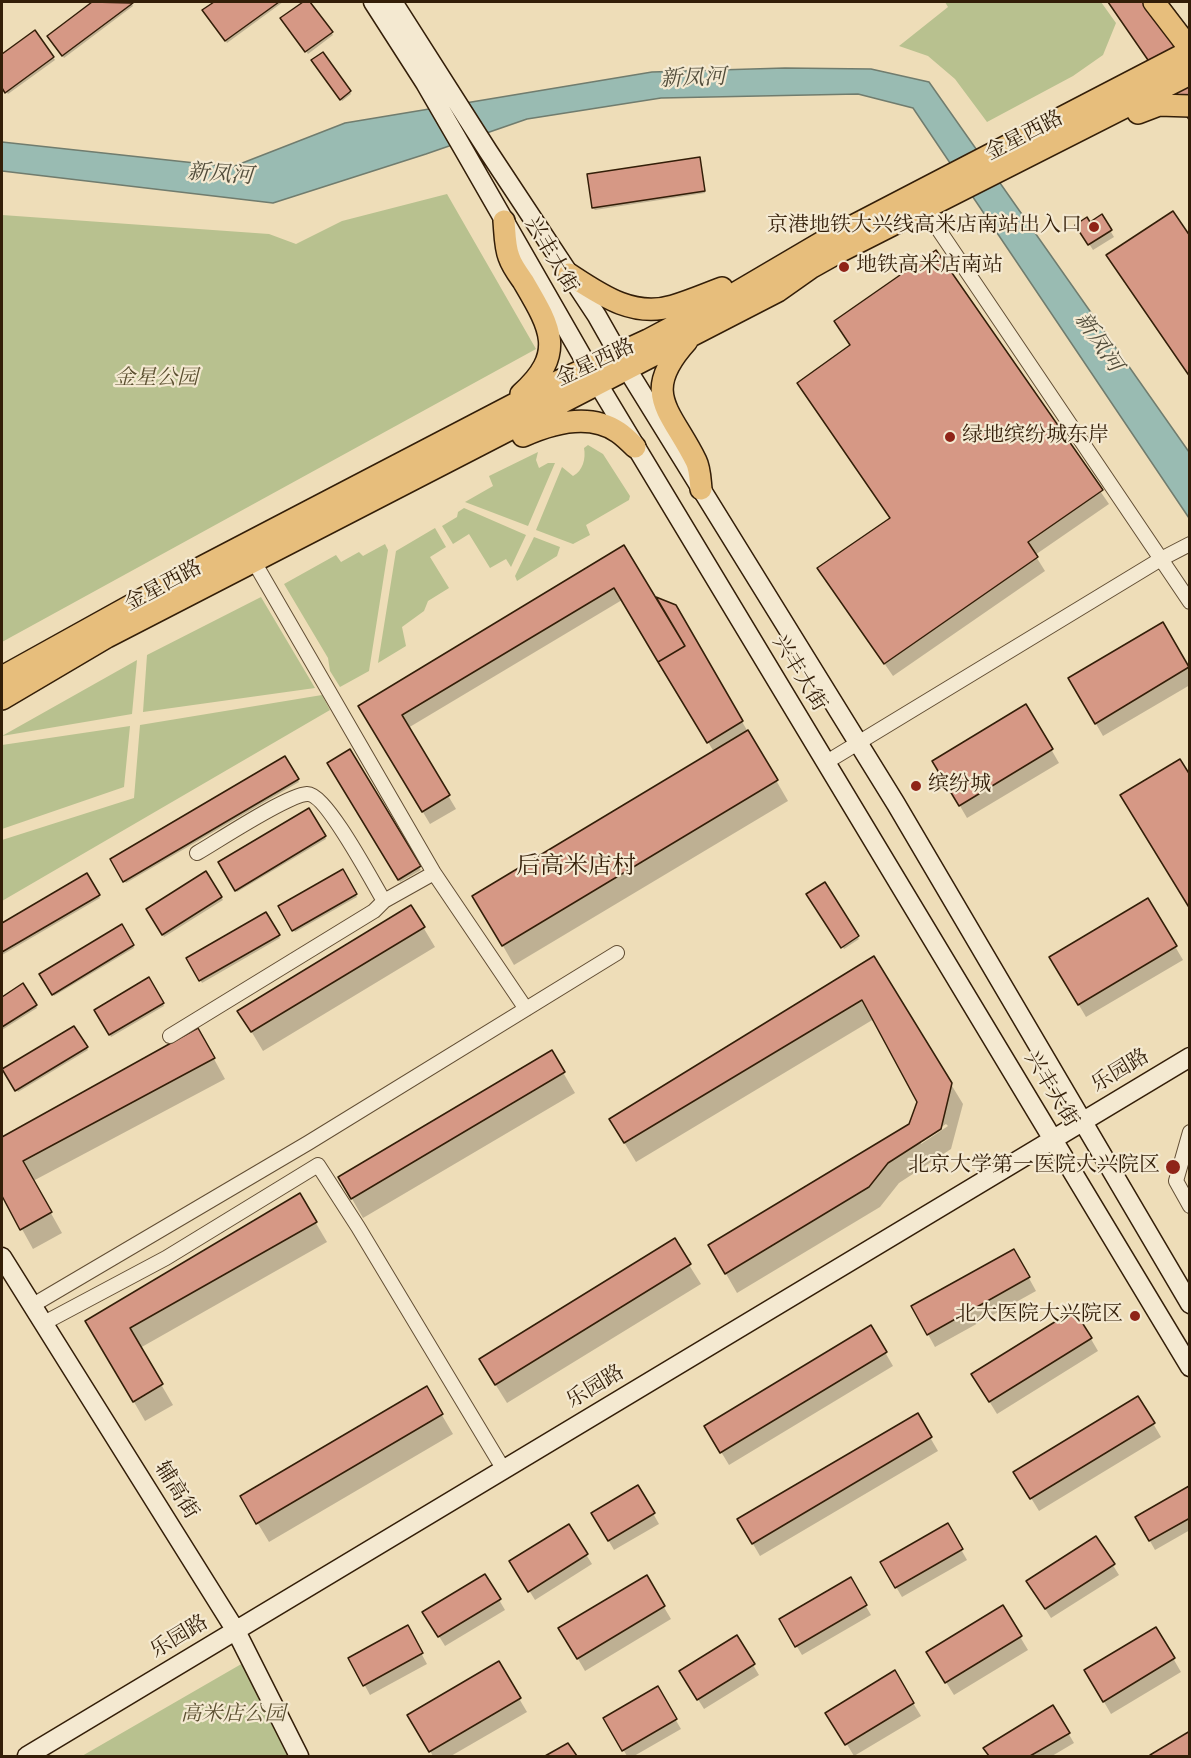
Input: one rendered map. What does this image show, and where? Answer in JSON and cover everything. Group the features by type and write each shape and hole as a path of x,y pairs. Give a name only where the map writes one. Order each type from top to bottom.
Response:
{"main road":[{"name":"兴丰大街","path":"373,2 488,151 597,316 701,489 860,744 1190,1304"},
{"name":"兴丰大街","path":"393,2 433,80 465,152 593,376 1190,1366"},
{"path":"1154,2 1190,50"},
{"name":"金星西路","path":"2,699 107,637 444,462 623,361 824,241 941,189 1005,157 1190,50"},
{"name":"金星西路","path":"1005,157 1078,131 1190,74"},
{"path":"1078,131 1134,115 1159,105 1190,106"},
{"name":"金星西路","path":"623,361 691,336 778,291 812,267 924,208 941,189"},
{"path":"504,221 508,256 550,331 550,353 542,372 505,409"},
{"path":"569,274 613,302 650,310 672,307 719,289 763,276"},
{"path":"691,336 674,356 663,375 662,390 666,407 697,463 701,489"},
{"name":"金星西路","path":"2,677 177,580 557,382 593,376"},
{"path":"444,462 473,458 546,426 566,421 606,426 618,432 636,447"},
{"name":"乐园路","path":"27,1756 1190,1057"},
{"name":"辅高街","path":"2,1257 236,1631 299,1756"}],"street":[{"path":"924,208 1190,602"},
{"path":"825,764 1161,559 1190,544"},
{"path":"253,560 434,873 526,1009"},
{"path":"197,853 286,801 307,794 316,797 331,813 384,901"},
{"path":"171,1035 374,911 384,901 434,873"},
{"path":"33,1305 318,1137 617,953"},
{"path":"1190,1132 1176,1181 1190,1206"},
{"path":"44,1323 166,1258 318,1165 358,1227 504,1470"}],"green space":[{"path":"945,2 1101,2 1116,23 1103,55 1073,76 987,122 955,79 928,56 899,46 948,7"},
{"name":"金星公园","path":"447,194 536,349 2,642 2,215 269,234 296,244 342,221"},
{"path":"588,445 603,454 630,496 629,500 586,525 590,535 573,544 536,530 562,467 573,476 576,474 583,464 584,448"},
{"path":"538,452 536,460 539,468 548,463 555,463 528,526 465,502 493,486 489,476"},
{"path":"464,508 526,535 511,567 506,559 490,568 469,534 453,544 442,526 457,517 458,512"},
{"path":"435,528 446,547 430,557 449,588 428,601 424,611 402,627 406,646 378,663 396,551"},
{"path":"534,537 560,547 557,556 517,581 515,576"},
{"path":"385,544 388,550 369,671 340,687 330,671 328,658 284,584 336,555 341,562 359,552 363,556"},
{"path":"261,597 315,688 143,712 147,655"},
{"path":"137,660 132,714 2,736"},
{"path":"322,695 330,710 2,901 2,840 134,798 140,725"},
{"path":"130,726 124,787 2,829 2,745"},
{"name":"高米店公园","path":"250,1659 299,1756 82,1756"}],"water":[{"name":"新凤河","path":"785,68 871,69 929,82 1189,452 1189,518 913,108 858,94 661,98 527,119 273,203 2,171 2,142 232,167 345,123 652,72"}],"building":[{"path":"92,2 133,3 62,56 47,36"},
{"path":"214,2 279,2 225,41 202,10"},
{"path":"303,2 310,2 333,32 305,52 280,18"},
{"path":"1108,2 1168,2 1190,32 1190,121"},
{"path":"35,30 54,57 5,93 2,88 2,54"},
{"path":"323,52 351,91 340,100 311,60"},
{"path":"700,157 705,191 592,208 587,174"},
{"path":"1173,211 1190,236 1190,377 1106,255"},
{"name":"京港地铁大兴线高米店南站出入口","path":"1102,214 1112,230 1088,245 1075,225 1087,217 1090,222"},
{"name":"绿地缤纷城东岸","path":"936,250 1103,490 1028,542 1038,557 884,664 817,568 890,518 797,383 850,345 834,321"},
{"path":"624,545 685,646 658,662 614,588 402,715 450,795 422,812 358,706"},
{"path":"656,597 676,605 743,721 707,743 658,662 685,646"},
{"path":"1163,622 1189,667 1095,724 1068,678"},
{"path":"1026,704 1053,749 959,806 932,761"},
{"path":"748,730 778,780 502,946 472,896"},
{"path":"350,749 421,866 398,880 327,763"},
{"path":"285,756 299,779 123,882 110,859"},
{"path":"1180,759 1190,775 1190,909 1120,795"},
{"path":"309,808 326,836 235,891 218,862"},
{"path":"343,869 357,894 292,931 278,906"},
{"path":"206,871 222,897 162,935 146,909"},
{"path":"87,873 100,895 2,952 2,923"},
{"path":"825,882 859,936 841,948 806,894"},
{"path":"1148,898 1177,946 1078,1005 1049,957"},
{"path":"411,905 425,927 251,1032 237,1011"},
{"path":"266,912 280,935 199,981 186,958"},
{"path":"122,924 134,945 52,995 39,974"},
{"path":"874,956 952,1083 941,1129 888,1163 869,1187 725,1274 708,1245 909,1124 917,1102 862,1000 624,1143 609,1119"},
{"path":"149,977 164,1003 109,1035 94,1010"},
{"path":"23,983 37,1005 2,1027 2,997"},
{"path":"74,1026 88,1047 15,1091 2,1069"},
{"path":"198,1028 215,1058 23,1161 52,1212 20,1230 2,1196 2,1137"},
{"path":"552,1050 565,1072 351,1199 338,1177"},
{"path":"300,1193 317,1222 130,1328 163,1384 133,1402 85,1321"},
{"path":"675,1238 691,1264 495,1385 479,1359"},
{"path":"1014,1249 1030,1277 927,1335 911,1306"},
{"path":"1074,1310 1092,1338 989,1402 971,1374"},
{"path":"871,1325 887,1352 720,1453 704,1426"},
{"path":"427,1386 443,1414 256,1524 240,1496"},
{"path":"1138,1396 1155,1423 1030,1499 1013,1472"},
{"path":"918,1413 932,1437 752,1544 737,1519"},
{"path":"638,1485 655,1513 608,1541 591,1513"},
{"path":"1189,1486 1190,1518 1149,1541 1135,1517"},
{"path":"948,1523 963,1549 895,1588 880,1562"},
{"path":"569,1524 588,1554 528,1592 509,1561"},
{"path":"1096,1536 1115,1564 1045,1609 1026,1581"},
{"path":"485,1574 501,1599 438,1637 422,1612"},
{"path":"647,1575 665,1606 577,1659 558,1628"},
{"path":"851,1577 867,1605 795,1647 779,1619"},
{"path":"1003,1605 1022,1636 945,1683 926,1652"},
{"path":"408,1625 423,1653 363,1686 348,1658"},
{"path":"1156,1627 1175,1658 1103,1702 1084,1670"},
{"path":"737,1635 755,1664 697,1700 679,1671"},
{"path":"499,1661 521,1698 429,1752 407,1715"},
{"path":"895,1670 914,1703 845,1745 825,1713"},
{"path":"658,1686 677,1719 622,1751 603,1718"},
{"path":"1053,1705 1070,1733 1030,1756 989,1756 983,1748"},
{"path":"1190,1731 1190,1756 1150,1755"},
{"path":"568,1743 577,1756 545,1756"}],"place":[{"name":"京港地铁大兴线高米店南站出入口","path":"1094,227"},
{"name":"地铁高米店南站","path":"844,267"},
{"name":"绿地缤纷城东岸","path":"950,437"},
{"name":"缤纷城","path":"916,786"},
{"name":"北京大学第一医院大兴院区","path":"1173,1167"},
{"name":"北大医院大兴院区","path":"1135,1316"}],"district":[{"name":"后高米店村","path":"576,868"}]}
